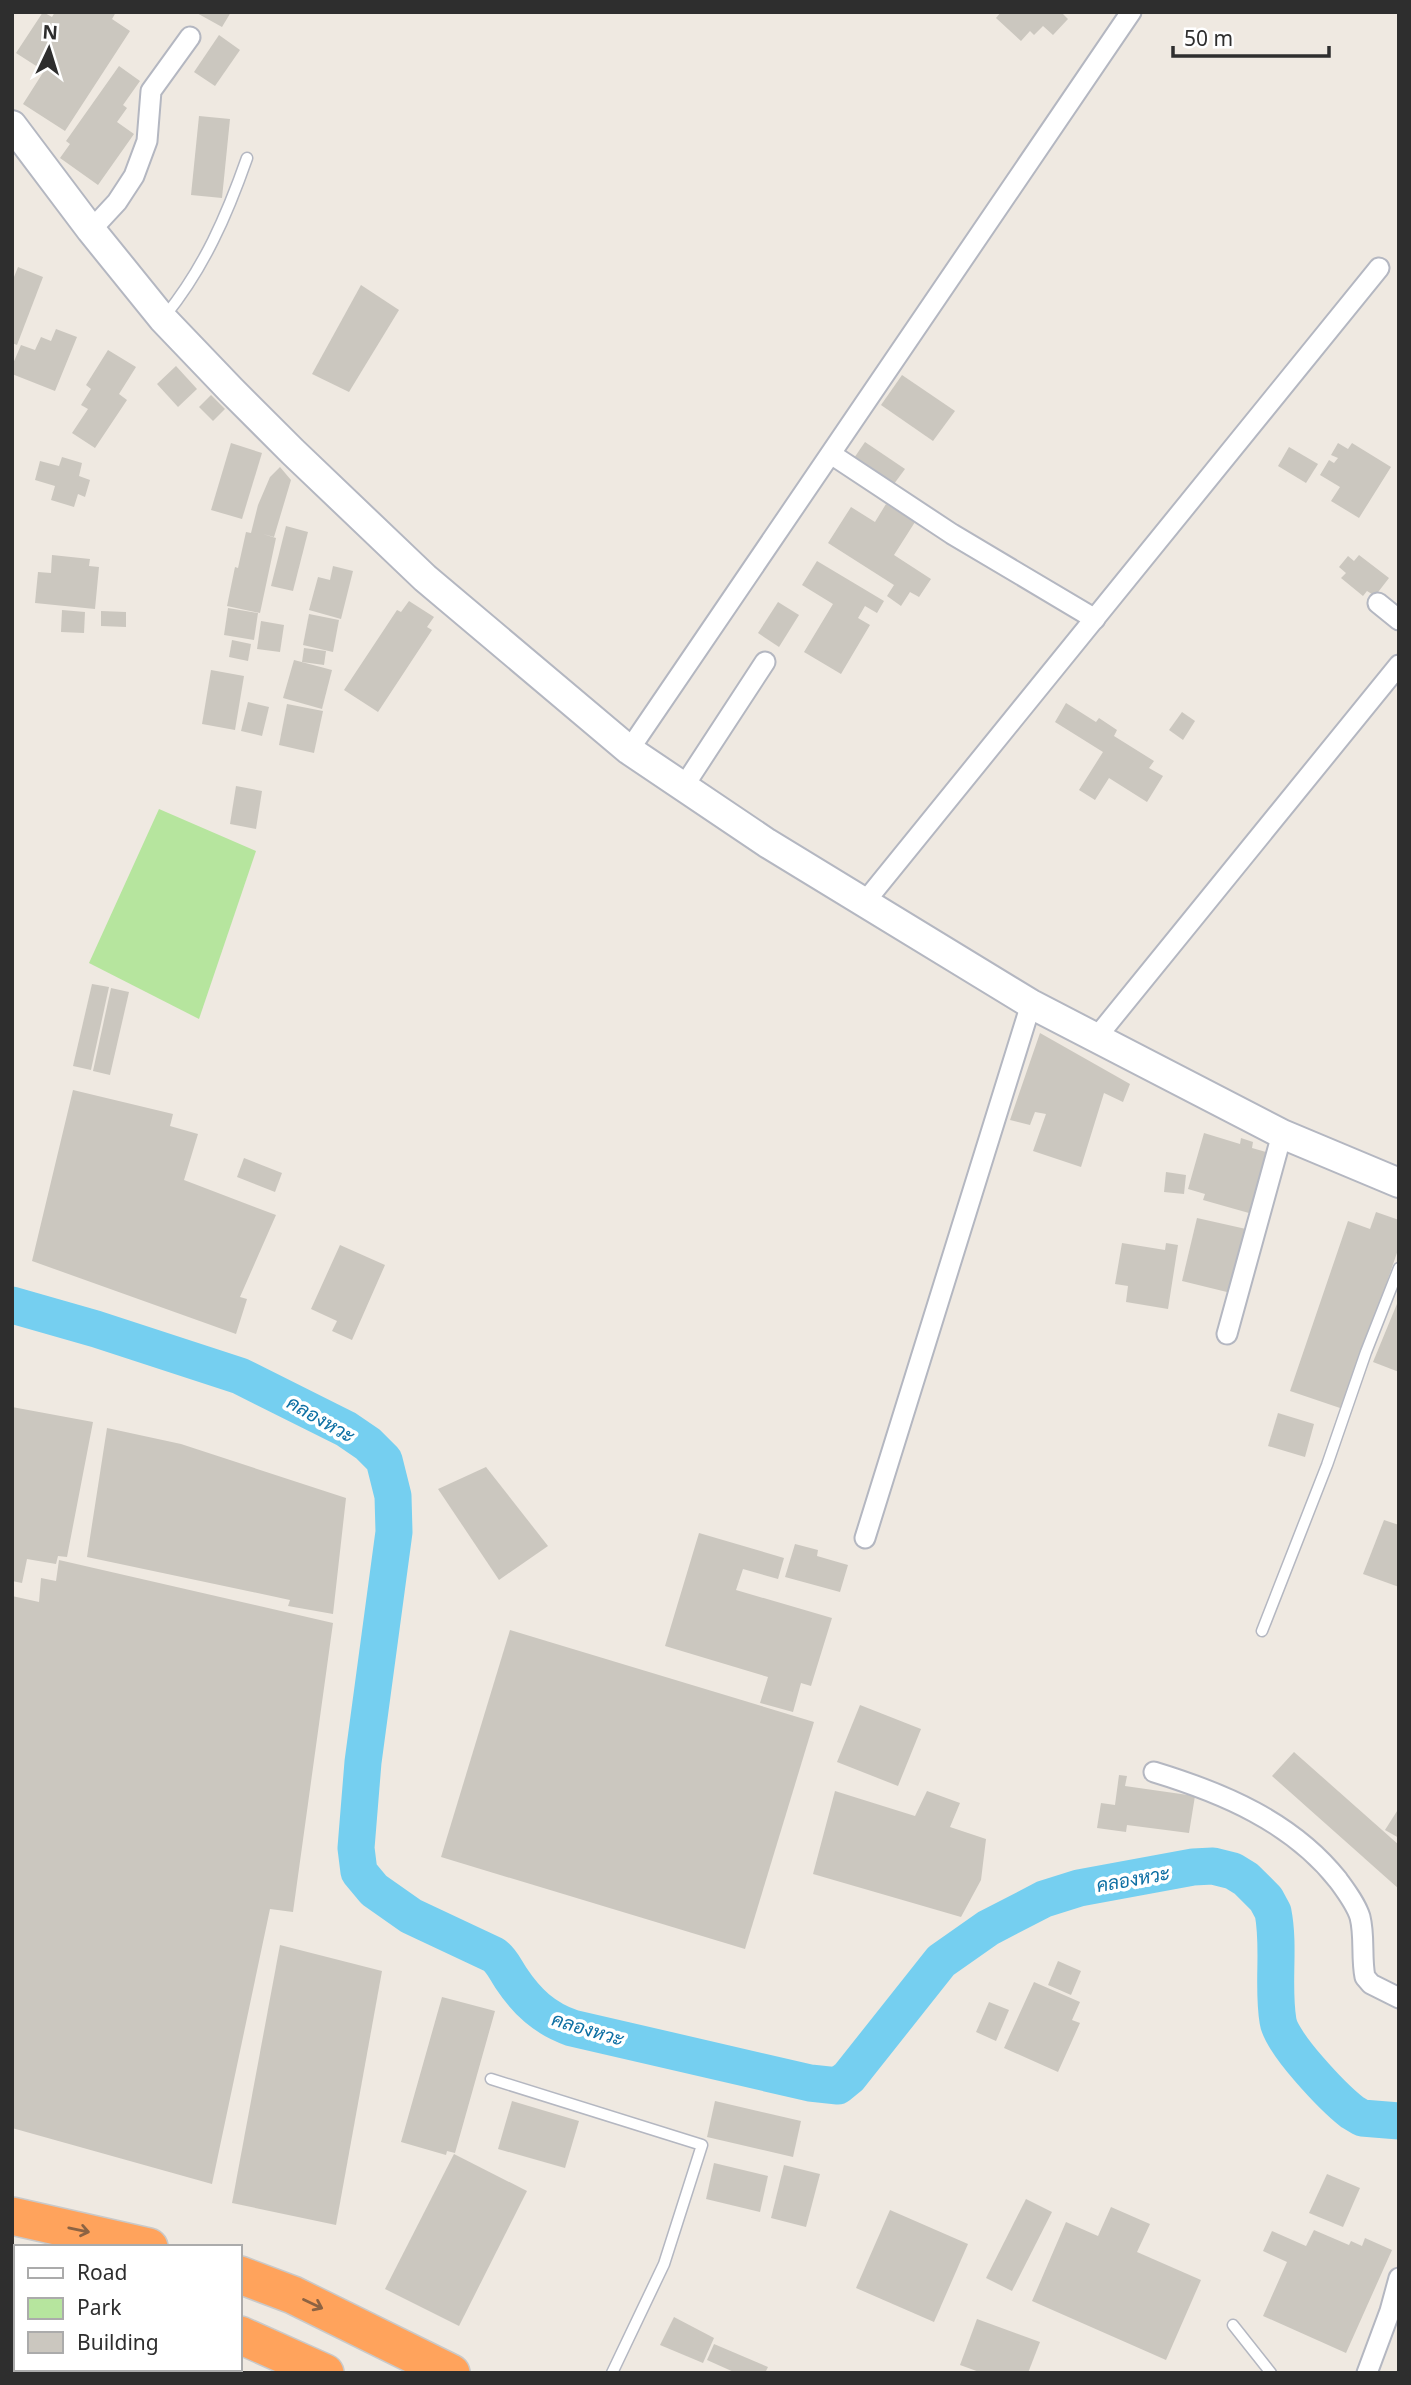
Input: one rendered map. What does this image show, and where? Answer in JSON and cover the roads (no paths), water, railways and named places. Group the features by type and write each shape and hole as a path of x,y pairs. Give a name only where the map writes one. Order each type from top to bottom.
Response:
{"highway":[{"path":"12,2216 140,2245"},
{"path":"242,2276 293,2295 451,2373"},
{"path":"242,2336 325,2373"}],"street":[{"path":"629,750 831,454 1121,17"},
{"path":"90,230 117,202 134,176 147,141 151,91 190,37"},
{"path":"12,125 90,230 163,319 293,452 425,578 629,750 767,843 1031,1004 1282,1134 1399,1183"},
{"path":"864,903 1379,268"},
{"path":"831,454 953,534 1095,618"},
{"path":"1378,603 1399,620"},
{"path":"684,786 765,662"},
{"path":"1096,1038 1399,665"},
{"path":"865,1538 1031,1004"},
{"path":"1227,1334 1282,1134"},
{"path":"1154,1772 1196,1785 1240,1804 1277,1825 1315,1855 1341,1885 1360,1917 1365,1977 1371,1984 1399,1998"},
{"path":"1367,2373 1399,2278"}],"lane":[{"path":"163,319 183,294 206,256 226,216 247,158"},
{"path":"1262,1631 1327,1465 1366,1352 1399,1268"},
{"path":"491,2079 702,2145 664,2264 612,2373"},
{"path":"1233,2325 1270,2373"}],"waterway":[{"name":"คลองหวะ","path":"12,1305 240,1376 346,1429 368,1444 384,1460 393,1496 394,1532 363,1762 356,1848 359,1872 374,1890 411,1916 494,1955 523,1995 553,2019 572,2028 810,2083 838,2086 849,2077 941,1961 988,1928 1044,1899 1079,1888 1193,1867 1213,1866 1233,1871 1246,1879 1266,1899 1273,1912 1278,2021 1281,2031 1298,2056 1352,2112 1362,2118 1399,2121"}]}
